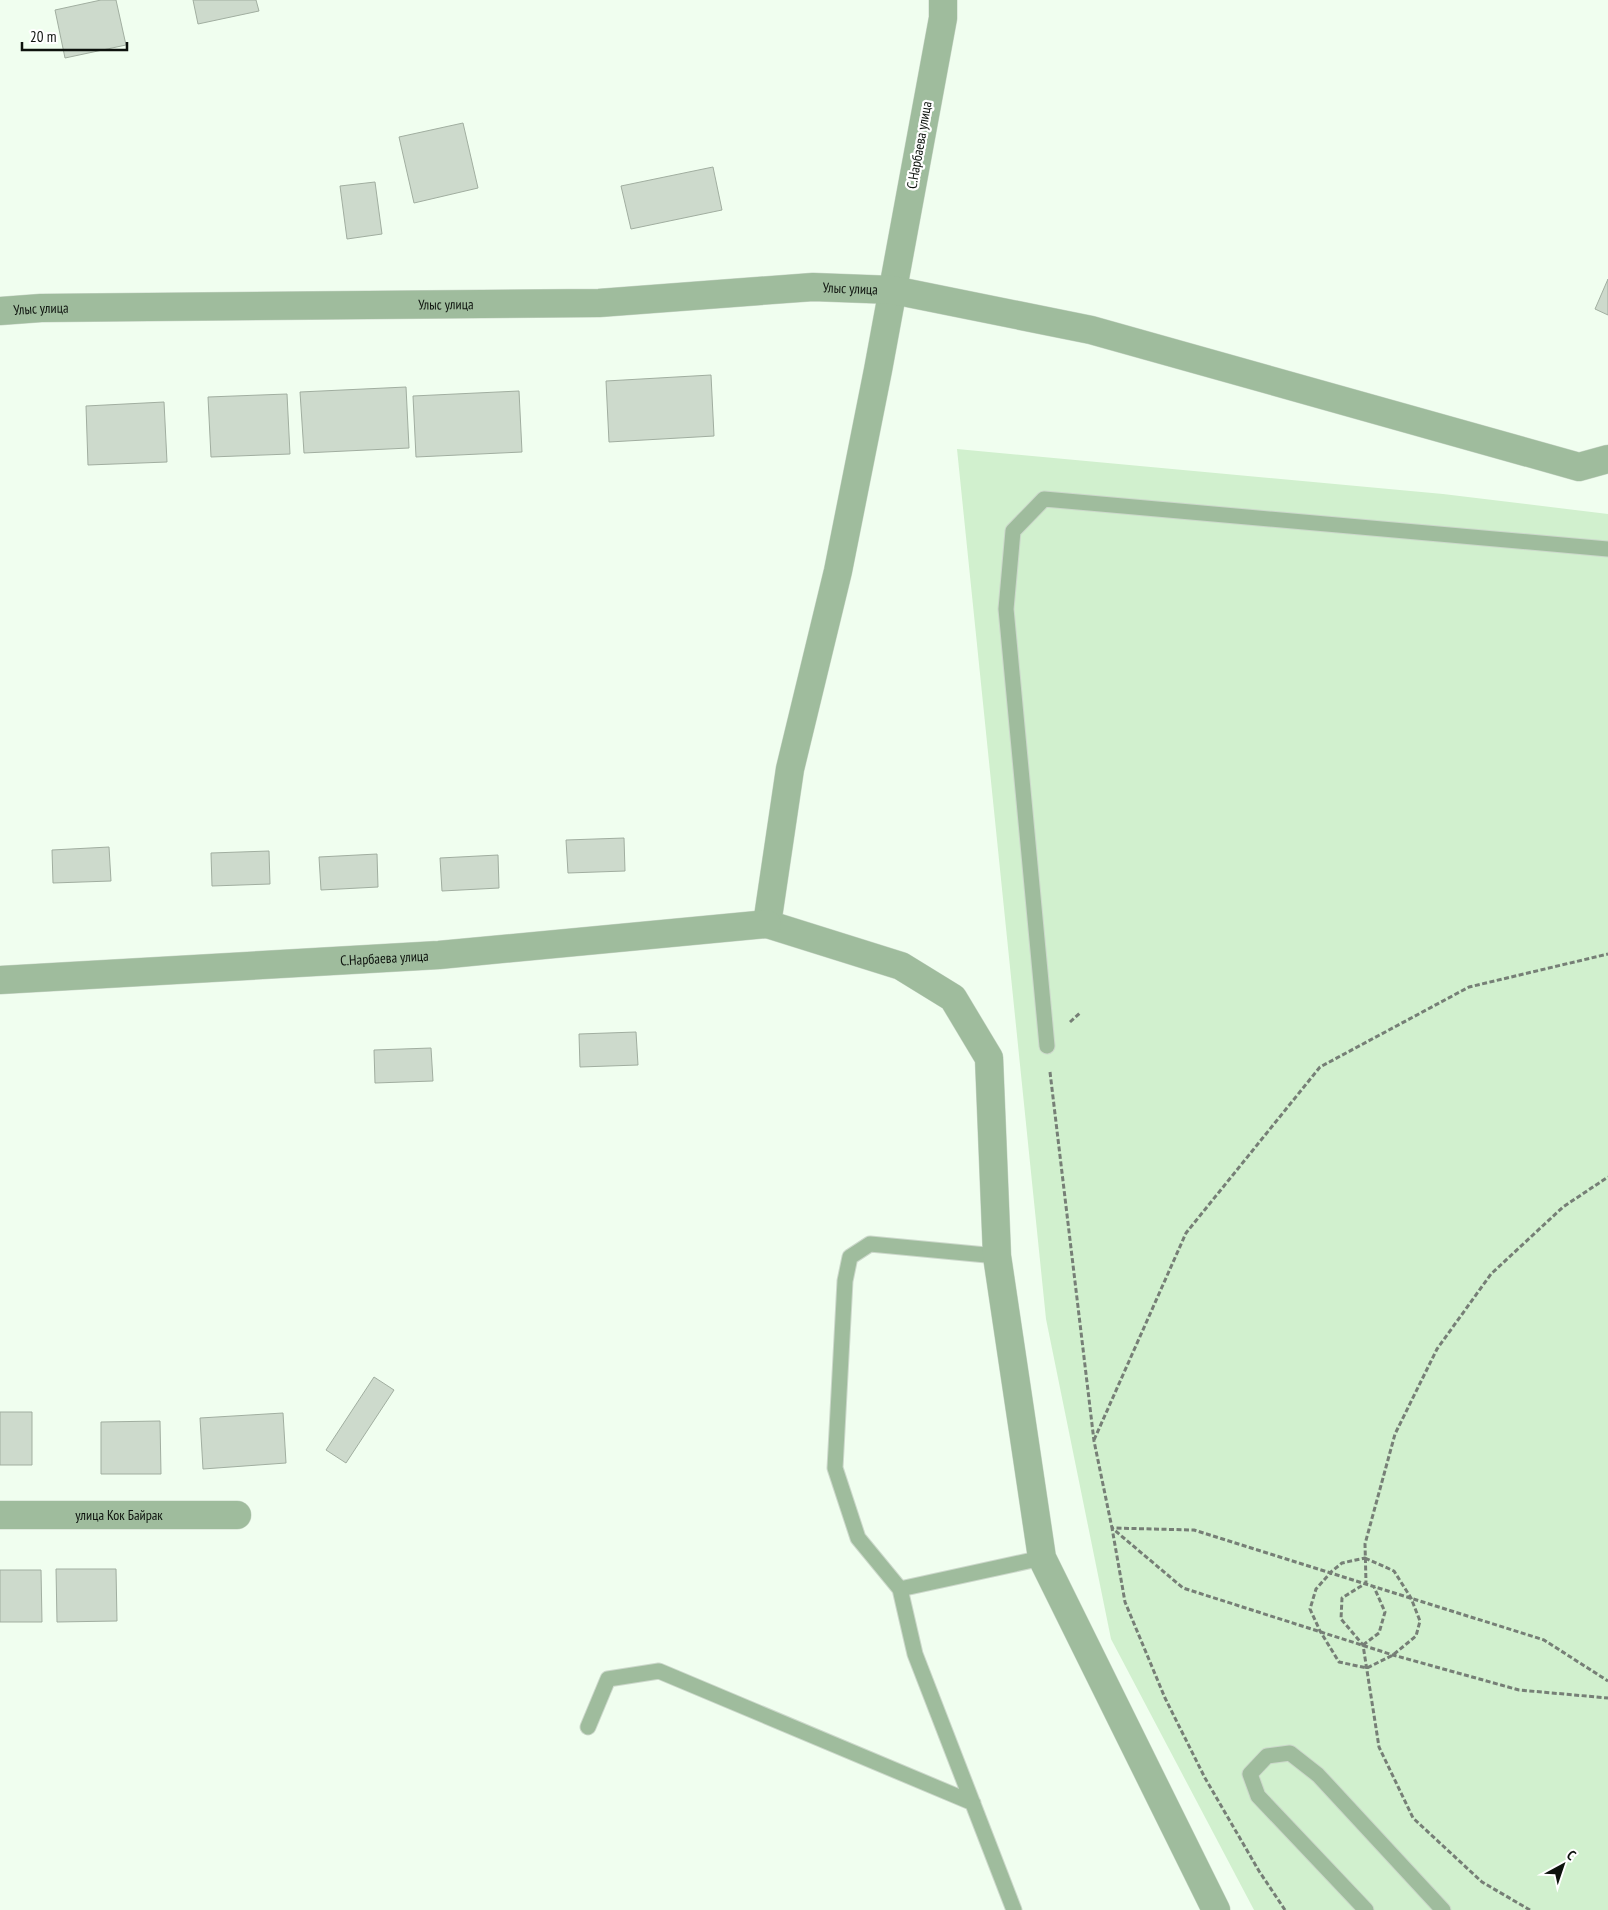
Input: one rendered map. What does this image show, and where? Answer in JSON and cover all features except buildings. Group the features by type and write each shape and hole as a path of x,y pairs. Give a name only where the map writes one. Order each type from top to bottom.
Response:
{"street":[{"name":"С.Нарбаева улица","path":"0,980 439,955 767,924 790,769 838,571 893,290 942,18 943,0"},
{"name":"Улыс улица","path":"0,311 41,308 110,307 599,303 814,286 893,290 1091,330 1579,467 1608,459"},
{"path":"767,924 901,966 953,998 989,1058 997,1256 1042,1558 1216,1910"},
{"name":"улица Кок Байрак","path":"0,1515 237,1515"}],"lane":[{"path":"1047,1046 1006,609 1013,531 1044,500 1608,549"},
{"path":"997,1256 870,1244 850,1257 845,1281 835,1468 858,1538 900,1589 915,1654 1014,1910"},
{"path":"900,1589 1042,1558"},
{"path":"588,1727 608,1679 659,1671 973,1803"},
{"path":"1366,1910 1258,1796 1250,1774 1267,1756 1290,1753 1318,1776 1443,1910"}],"path":[{"path":"1094,1441 1186,1233 1320,1067 1469,986 1608,954"},
{"path":"1080,1013 1047,1046 1094,1441 1125,1602 1165,1698 1205,1778 1259,1870 1285,1910"},
{"path":"1366,1583 1365,1544 1395,1434 1437,1350 1491,1274 1563,1207 1608,1177"},
{"path":"1112,1528 1194,1530 1331,1572 1544,1640 1608,1681"},
{"path":"1112,1528 1183,1588 1363,1646 1519,1690 1608,1698"},
{"path":"1365,1558 1394,1572 1411,1598 1420,1621 1416,1636 1393,1655 1366,1668 1339,1662 1320,1631 1310,1609 1316,1589 1331,1572 1342,1563 1365,1558"},
{"path":"1366,1583 1342,1598 1341,1619 1363,1646 1379,1747 1414,1818 1482,1882 1530,1910"},
{"path":"1363,1646 1379,1633 1385,1612 1374,1586"}],"green space":[{"path":"957,449 1443,494 1608,514 1608,1910 1254,1910 1111,1639 1046,1319"}]}
